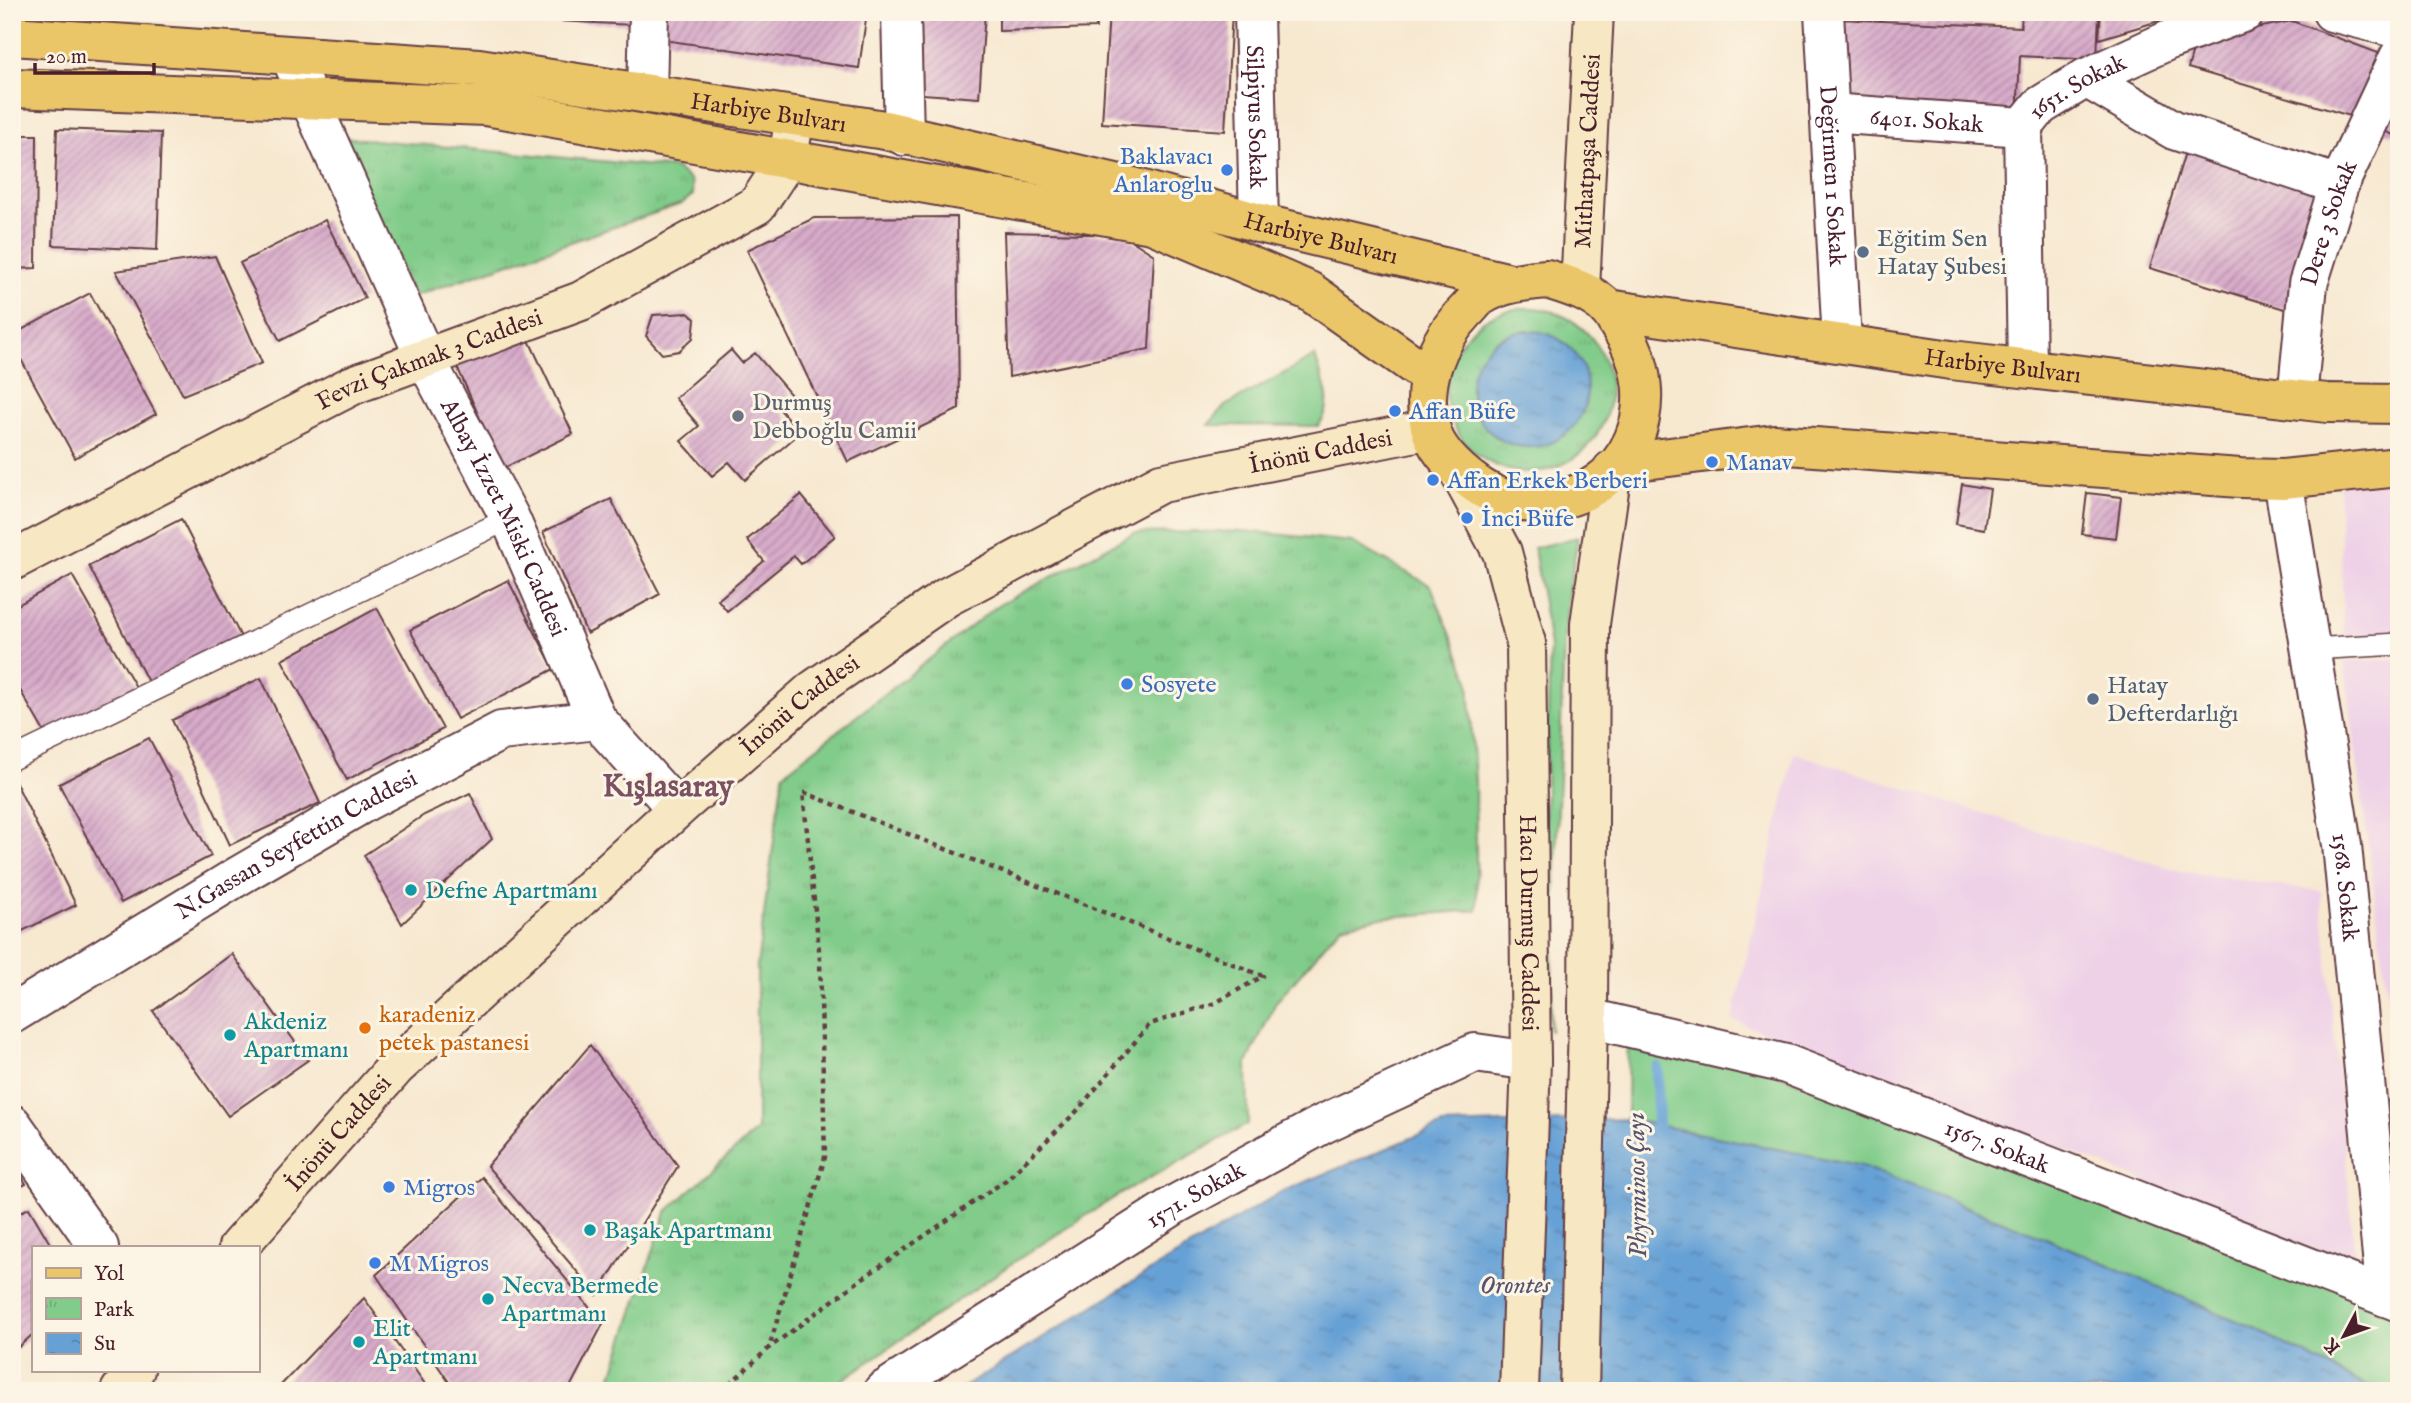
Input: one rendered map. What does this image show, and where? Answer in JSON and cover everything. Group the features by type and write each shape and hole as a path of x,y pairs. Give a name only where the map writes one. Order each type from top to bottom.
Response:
{"main road":[{"name":"Harbiye Bulvarı","path":"12,36 480,68 885,130 1133,187 1259,223 1510,283"},
{"name":"Harbiye Bulvarı","path":"12,88 486,106 1152,223 1310,290 1429,376"},
{"name":"Harbiye Bulvarı","path":"1594,299 1628,338 1641,369 1644,402 1637,434 1616,466 1593,487 1559,501 1522,503 1488,492 1458,470 1439,447 1431,429 1428,409 1429,376 1439,345 1458,319 1480,296 1510,283 1547,279 1594,299 1951,360 2326,403 2399,404"},
{"name":"Harbiye Bulvarı","path":"1616,466 1774,444 2240,478 2283,479 2399,467"}],"street":[{"path":"647,94 649,12"},
{"path":"901,12 904,136"},
{"name":"Silpiyus Sokak","path":"1254,12 1259,223"},
{"name":"Mithatpaşa Caddesi","path":"1594,12 1594,299"},
{"name":"Değirmen 1 Sokak","path":"1824,12 1842,342"},
{"name":"1651. Sokak","path":"2027,368 2023,127 2040,106 2086,78 2169,40 2245,12"},
{"path":"2332,12 2399,29"},
{"name":"Albay İzzet Miski Caddesi","path":"290,56 426,360 510,519 597,720 677,809"},
{"name":"Dere 3 Sokak","path":"2297,399 2308,284 2339,185 2399,58"},
{"path":"2086,78 2174,130 2339,185"},
{"name":"6401. Sokak","path":"1829,113 2023,127"},
{"name":"Fevzi Çakmak 3 Caddesi","path":"12,561 353,385 581,301 757,205 789,158 794,116"},
{"name":"İnönü Caddesi","path":"239,1246 396,1067 677,809 813,690 947,597 1161,483 1431,429"},
{"path":"1579,1391 1588,1032 1590,624 1616,466"},
{"name":"Hacı Durmuş Caddesi","path":"1458,470 1503,552 1526,643 1531,1061 1519,1391"},
{"name":"1568. Sokak","path":"2283,479 2342,845 2392,1299"},
{"name":"N.Gassan Seyfettin Caddesi","path":"12,1014 365,802 501,731 597,720"},
{"name":"1567. Sokak","path":"1588,1032 1786,1064 2392,1299"},
{"name":"1571. Sokak","path":"883,1391 1175,1204 1323,1124 1475,1053 1531,1061"},
{"path":"12,1125 98,1246"},
{"path":"120,1391 134,1372"}],"lane":[{"path":"12,759 510,519"},
{"path":"2310,649 2399,644"}],"path":[{"path":"722,1391 769,1348 863,1278 1006,1180 1076,1112 1150,1024 1215,1003 1263,976 803,792 820,960 825,1157 769,1348"}],"shaded area":[{"path":"2399,477 2399,655 2344,656 2339,483"},
{"path":"2344,660 2399,660 2399,1084"},
{"path":"1794,753 2042,832 2185,872 2321,891 2356,1266 1918,1091 1732,1020"}],"green space":[{"path":"342,137 675,168 691,181 693,195 681,204 414,296"},
{"path":"1528,308 1560,314 1574,321 1586,332 1597,344 1604,358 1610,390 1604,422 1597,436 1586,448 1574,459 1560,466 1528,472 1496,466 1482,459 1470,448 1459,436 1452,422 1446,390 1452,358 1459,344 1470,332 1482,321 1496,314"},
{"path":"1315,356 1327,401 1324,418 1318,426 1208,425 1225,406"},
{"path":"1245,531 1352,542 1431,586 1469,680 1475,783 1477,910 1377,918 1341,926 1276,1002 1247,1063 1248,1124 1120,1194 1017,1260 826,1391 607,1391 666,1212 757,1130 757,966 783,774 997,606 1134,533"},
{"path":"1578,537 1564,639 1550,1032 1544,854 1550,646 1534,548"},
{"path":"1628,1019 2399,1302 2399,1391 2376,1391 2251,1327 2043,1237 1862,1166 1627,1119"}],"water":[{"path":"1529,331 1551,336 1570,348 1582,367 1587,389 1582,411 1570,430 1551,442 1529,447 1507,442 1488,430 1476,411 1471,389 1476,367 1488,348 1507,336"},
{"name":"Orontes","path":"1627,1119 1862,1166 2043,1237 2251,1327 2376,1391 958,1391 1281,1192 1443,1125"}],"building":[{"path":"503,12 632,12 632,25 502,18"},
{"path":"659,12 867,12 859,68 656,39"},
{"path":"914,12 985,12 979,98 909,93"},
{"path":"999,12 1095,12 1096,28 999,31"},
{"path":"1109,12 1232,12 1225,131 1102,123"},
{"path":"2022,12 2099,12 2097,60 2020,56 2017,118 1832,109 1836,19 2021,27"},
{"path":"2101,12 2185,12 2185,13 2099,39"},
{"path":"2292,21 2381,54 2357,118 2188,68 2196,40"},
{"path":"2399,69 2399,137 2376,128"},
{"path":"57,129 161,133 157,250 53,245"},
{"path":"12,135 37,135 36,268 12,269"},
{"path":"2186,149 2327,193 2291,311 2150,268"},
{"path":"957,217 959,409 848,462 747,250 814,218"},
{"path":"325,220 365,298 280,341 240,263"},
{"path":"1004,232 1123,235 1154,255 1149,349 1009,377"},
{"path":"215,256 262,363 183,395 116,271"},
{"path":"90,293 156,414 75,458 12,343 12,335"},
{"path":"688,313 695,319 693,338 679,351 662,354 646,336 653,315"},
{"path":"527,336 573,434 502,469 456,364"},
{"name":"Durmuş Debboğlu Camii","path":"731,350 742,363 755,353 791,395 777,406 800,433 745,480 729,462 712,476 681,441 699,426 675,398"},
{"path":"1962,484 1990,489 1984,529 1956,524"},
{"path":"2087,493 2121,497 2116,538 2082,534"},
{"path":"801,495 835,536 801,564 794,556 727,611 718,600 764,561 747,540"},
{"path":"611,499 660,594 587,634 543,532"},
{"path":"181,519 242,639 151,688 89,566"},
{"path":"72,575 136,687 47,737 12,676 12,608"},
{"path":"508,580 554,669 457,719 410,630"},
{"path":"377,608 443,729 347,780 282,660"},
{"path":"261,678 320,803 230,845 172,720"},
{"path":"149,738 211,856 121,903 59,784"},
{"path":"15,781 76,905 12,936 12,782"},
{"name":"Defne Apartmanı","path":"470,793 492,839 402,924 364,855 424,815"},
{"name":"Akdeniz Apartmanı","path":"232,954 308,1060 228,1116 153,1011"},
{"name":"Başak Apartmanı","path":"590,1045 678,1166 597,1295 487,1166"},
{"path":"12,1158 26,1184 12,1191"},
{"name":"Necva Bermede Apartmanı","path":"482,1177 603,1324 568,1391 455,1391 376,1275"},
{"path":"29,1208 51,1246 32,1246 32,1335 12,1353 12,1216"},
{"name":"Elit Apartmanı","path":"364,1298 430,1391 284,1391 281,1385"}],"waterway":[{"name":"Phyrminos Çayı","path":"1657,1068 1658,1141"}],"place":[{"name":"Baklavacı Anlaroglu","path":"1227,170"},
{"name":"Eğitim Sen Hatay Şubesi","path":"1863,252"},
{"name":"Affan Büfe","path":"1395,411"},
{"name":"Durmuş Debboğlu Camii","path":"738,416"},
{"name":"Manav","path":"1712,462"},
{"name":"Affan Erkek Berberi","path":"1433,480"},
{"name":"İnci Büfe","path":"1467,518"},
{"name":"Sosyete","path":"1127,684"},
{"name":"Hatay Defterdarlığı","path":"2093,699"},
{"name":"Defne Apartmanı","path":"411,890"},
{"name":"karadeniz petek pastanesi","path":"365,1028"},
{"name":"Akdeniz Apartmanı","path":"230,1035"},
{"name":"Migros","path":"389,1187"},
{"name":"Başak Apartmanı","path":"590,1230"},
{"name":"M Migros","path":"375,1263"},
{"name":"Necva Bermede Apartmanı","path":"488,1299"},
{"name":"Elit Apartmanı","path":"359,1342"}],"district":[{"name":"Kışlasaray","path":"668,785"}]}
